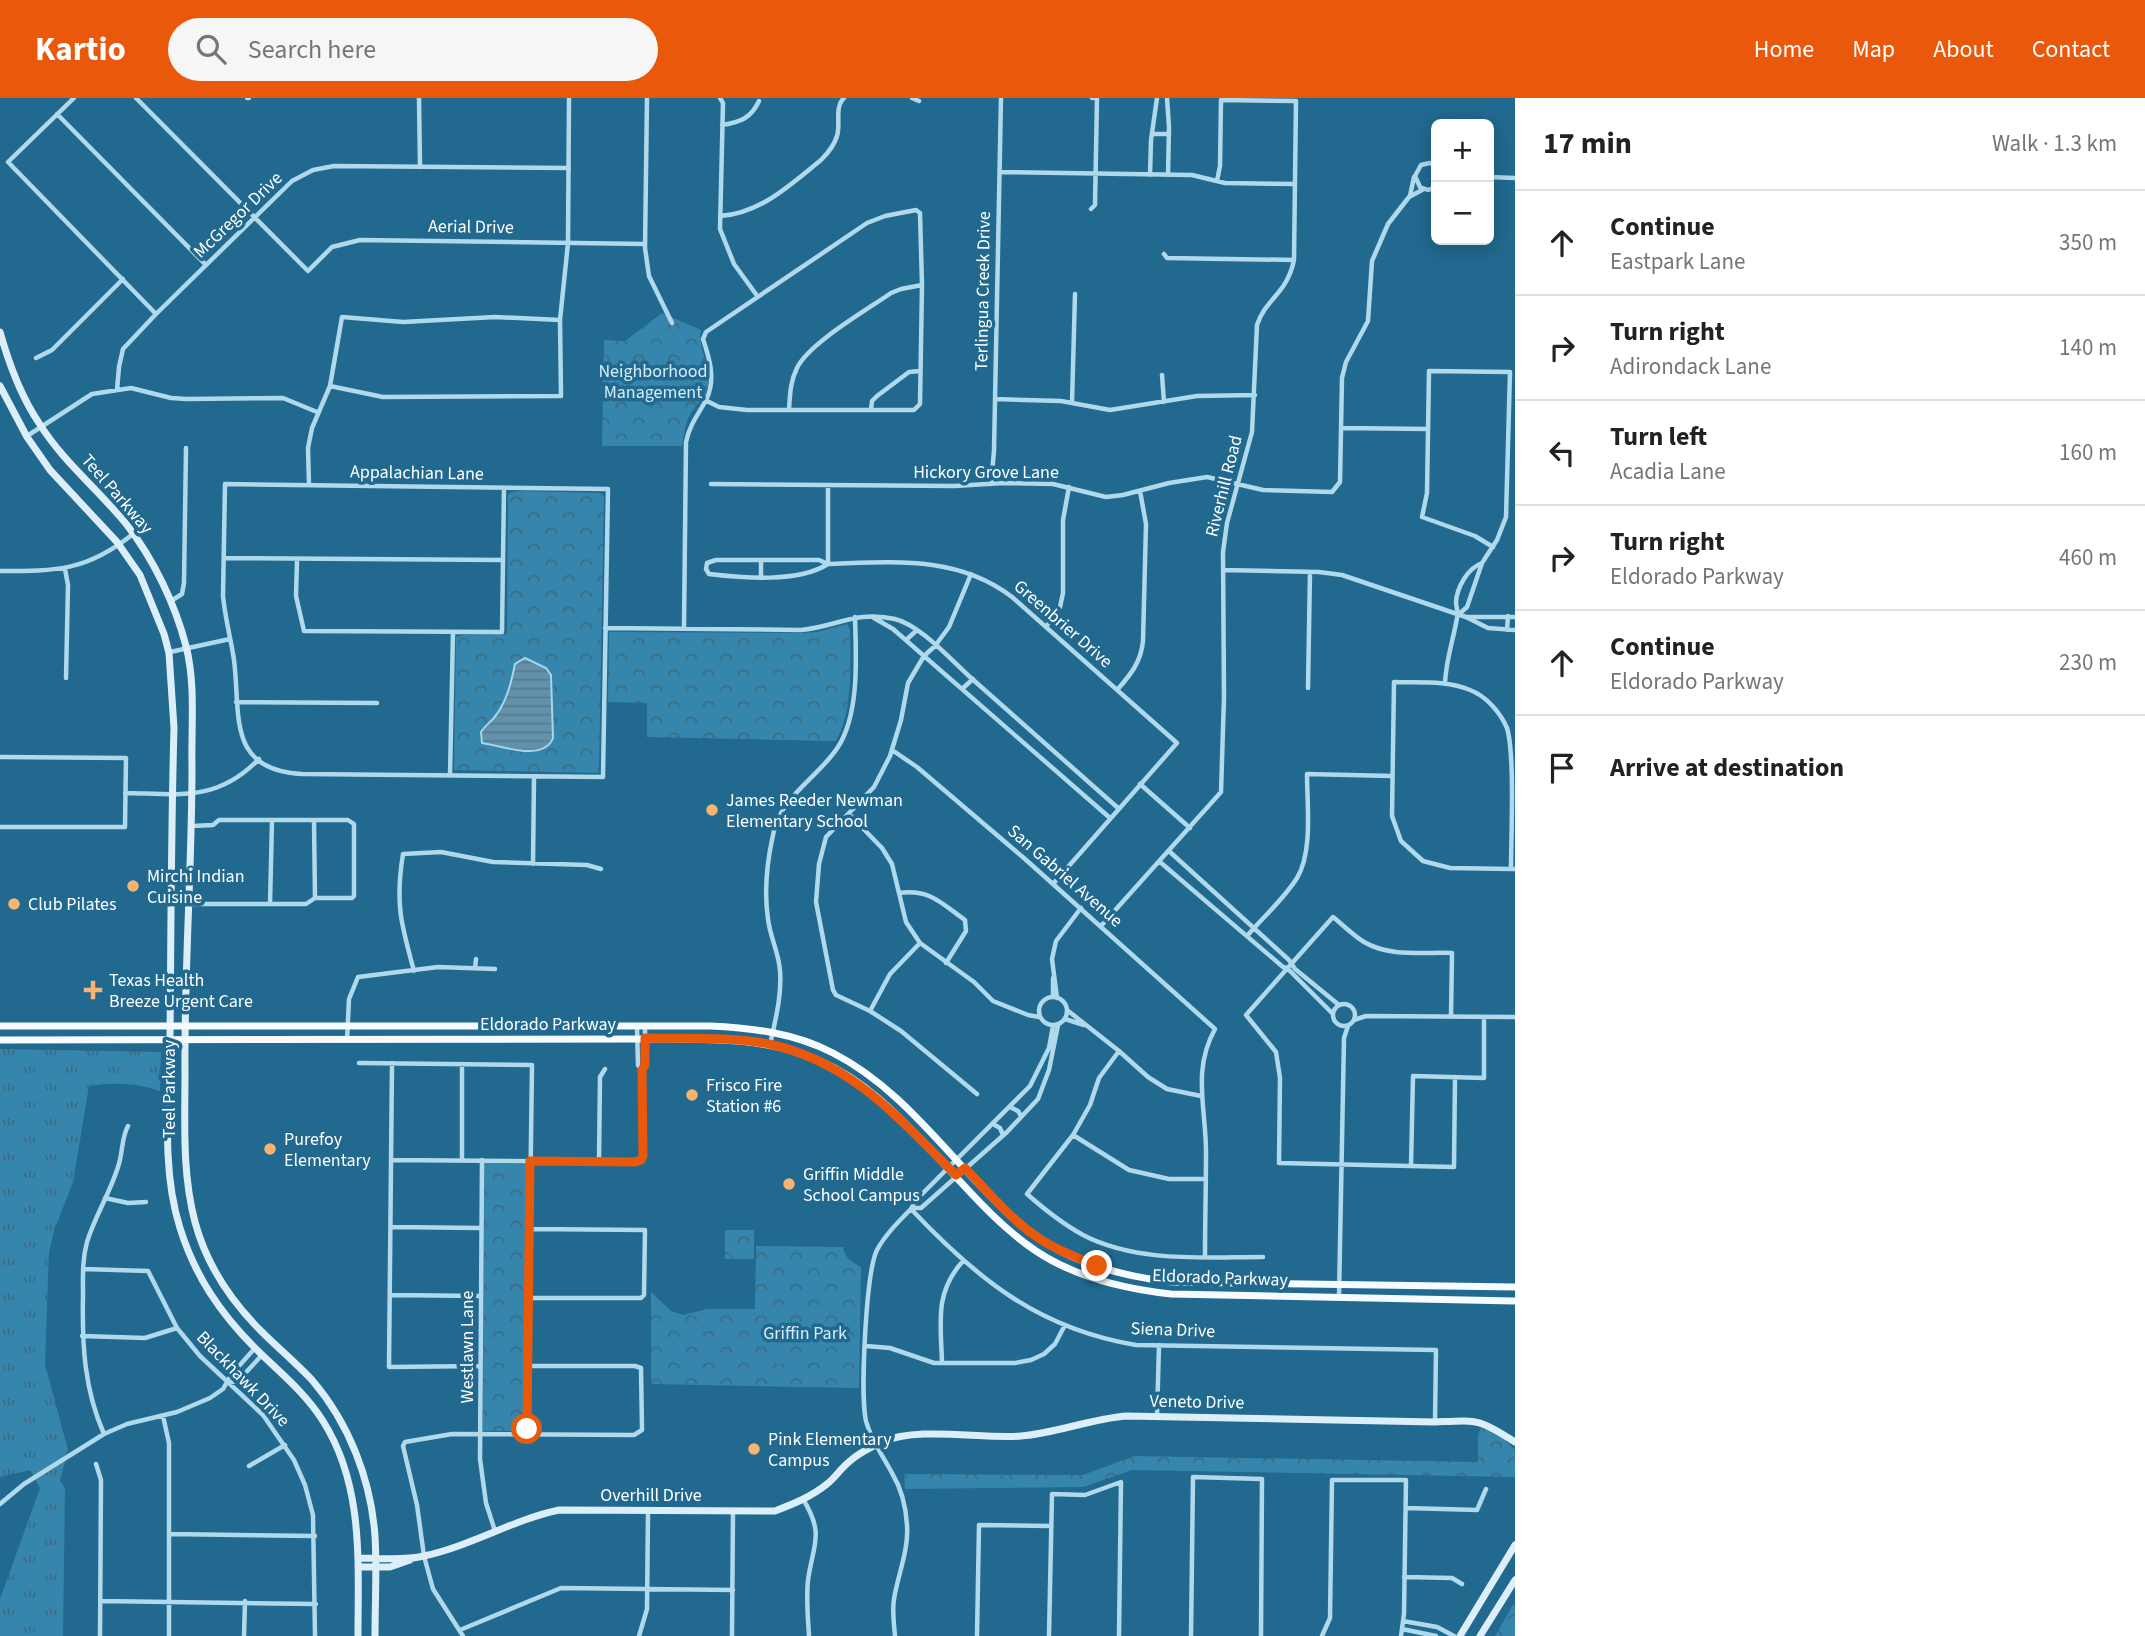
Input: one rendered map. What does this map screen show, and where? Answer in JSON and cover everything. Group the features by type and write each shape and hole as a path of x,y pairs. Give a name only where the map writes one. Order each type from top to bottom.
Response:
{"main road":[{"name":"Teel Parkway","path":"0,332 17,384 41,427 133,534 153,564 187,649 191,689 192,826 185,1026 185,1170 195,1222 226,1289 248,1318 311,1379 332,1407 349,1437 372,1511 375,1636"},
{"name":"Teel Parkway","path":"0,387 27,437 50,470 119,545 140,575 164,634 169,653 173,716 169,1155 171,1190 187,1248 198,1276 219,1309 302,1393 322,1419 332,1438 351,1489 358,1533 358,1636"},
{"path":"171,902 188,904"},
{"name":"Eldorado Parkway","path":"0,1026 700,1027 772,1032 834,1053 869,1076 918,1118 1009,1212 1042,1240 1097,1266 1147,1279 1172,1282 1515,1287"},
{"path":"30,1027 30,1040"},
{"path":"700,1027 700,1039"},
{"name":"Eldorado Parkway","path":"0,1040 700,1039 770,1045 825,1062 855,1082 894,1112 1000,1221 1035,1250 1093,1278 1145,1291 1171,1294 1515,1301"},
{"path":"169,1155 185,1156"},
{"path":"187,1248 202,1242"},
{"path":"256,1348 266,1336"},
{"path":"262,1355 273,1343"},
{"name":"Veneto Drive","path":"875,1445 902,1436 1020,1436 1052,1432 1106,1418 1157,1417 1435,1422 1467,1419 1488,1424 1515,1442"},
{"name":"Overhill Drive","path":"358,1563 375,1558 424,1556 536,1515 559,1510 775,1511 803,1499 828,1483 848,1462 875,1445"},
{"path":"1457,1636 1512,1555 1515,1545"},
{"name":"Overhill Drive","path":"358,1563 375,1567 396,1566 414,1558"},
{"path":"1480,1636 1515,1580"}],"street":[{"path":"74,98 8,162 156,314"},
{"path":"136,98 254,218"},
{"path":"419,98 420,167"},
{"path":"330,386 394,397 561,396 560,320 568,243 569,98"},
{"path":"647,98 645,244 649,276 672,323"},
{"path":"720,98 723,103 720,229 726,250 758,297"},
{"path":"912,98 919,101"},
{"name":"Terlingua Creek Drive","path":"991,484 1001,98"},
{"path":"1091,209 1095,205 1095,98"},
{"path":"1150,174 1157,98"},
{"path":"1167,98 1168,175"},
{"path":"720,216 737,215 753,209 829,153 838,135 843,99"},
{"name":"Riverhill Road","path":"1101,926 1221,792 1225,533 1252,432 1257,325 1265,310 1285,287 1294,260 1296,101 1221,100 1220,166 1217,181"},
{"path":"722,125 739,122 754,114 759,101"},
{"path":"57,114 206,265"},
{"path":"1152,134 1169,134"},
{"path":"1429,429 1341,428 1343,373 1367,324 1372,261 1388,224 1409,197 1421,165 1431,164"},
{"name":"McGregor Drive","path":"117,390 123,349 292,181 313,170 334,166 569,168"},
{"path":"1000,172 1150,174 1196,176 1217,181 1295,184"},
{"path":"1415,176 1417,184 1424,189"},
{"path":"1494,177 1515,178"},
{"path":"1409,197 1431,188"},
{"path":"684,628 689,462 686,442 689,428 705,400 712,377 703,339 706,332 867,223 885,216 916,210 920,213 922,285 918,408 914,411 789,410 719,407 705,400"},
{"name":"Aerial Drive","path":"254,218 308,271 332,247 360,240 645,244"},
{"path":"1164,254 1167,258 1294,260"},
{"path":"36,358 52,350 123,279"},
{"path":"789,410 790,384 798,366 811,350 891,293 922,285"},
{"path":"1072,403 1075,293"},
{"path":"309,485 308,448 317,412 330,386 342,317 403,322 495,317 560,320"},
{"path":"872,410 872,401 909,372 920,371"},
{"path":"1458,615 1467,607 1482,562 1493,547 1502,530 1507,511 1510,372 1429,371 1427,498 1422,517 1475,536 1493,547"},
{"path":"1162,375 1164,402"},
{"path":"27,437 92,394 131,388 187,399 283,398 317,412"},
{"path":"995,399 1072,403 1110,411 1196,396 1255,395"},
{"name":"Hickory Grove Lane","path":"711,484 1053,484 1106,497 1200,477 1267,491 1332,492 1338,488 1340,482 1341,428"},
{"path":"170,601 182,594 184,583 186,448"},
{"name":"Appalachian Lane","path":"224,558 225,484 608,489 606,628"},
{"path":"828,485 828,564"},
{"path":"1046,627 1062,598 1065,563 1063,520 1069,487"},
{"path":"298,560 296,596 304,631 502,632 504,488"},
{"path":"1118,689 1135,667 1141,655 1143,641 1146,524 1140,491"},
{"path":"0,571 65,569 103,555 133,534"},
{"path":"502,561 224,558 225,614 234,659 237,719 244,742 259,759 275,770 288,773 603,777 606,628 801,630 819,628 855,617 878,616 898,620 935,646 1118,808"},
{"name":"Greenbrier Drive","path":"828,564 817,571 799,575 735,577 709,574 706,569 707,563 716,560 820,561 828,564 922,562 971,573 1006,592 1177,743 1140,784"},
{"path":"761,560 761,576"},
{"path":"1445,683 1446,660 1458,615 1456,603 1464,579 1482,562"},
{"path":"65,569 68,585 66,678"},
{"path":"1224,570 1310,572 1350,577 1466,617 1485,627 1515,630"},
{"path":"1308,688 1310,572"},
{"path":"971,573 949,627 924,656 908,682 892,750 874,787 826,837 819,863 816,902 836,995 870,1011 940,1061 978,1094"},
{"path":"1507,631 1508,616"},
{"path":"770,1045 780,989 780,968 768,922 765,894 773,832 790,799 823,766 839,746 847,730 854,694 855,617"},
{"path":"1466,617 1515,617"},
{"path":"873,618 893,629 1110,818"},
{"path":"906,640 916,631"},
{"path":"450,775 453,632"},
{"path":"169,653 230,639"},
{"path":"962,690 973,679"},
{"path":"1394,682 1445,683 1471,690 1493,706 1507,729 1512,755 1513,869 1450,868 1423,861 1401,841 1392,816 1394,682"},
{"path":"236,702 377,703"},
{"name":"San Gabriel Avenue","path":"892,750 917,767 1081,908 1215,1029 1205,1046 1201,1096"},
{"path":"0,757 126,758 125,827 0,827"},
{"path":"125,793 192,794 226,786 248,771 259,759"},
{"path":"1247,936 1294,882 1303,866 1306,848 1307,774 1392,776"},
{"path":"533,864 534,777"},
{"path":"1053,884 1140,784 1191,828"},
{"path":"849,814 882,848 892,864 906,922 920,943 974,982 993,1001 1039,1015 1045,1023 1056,1025"},
{"path":"188,904 306,904 315,898 352,898 354,895 354,824 348,820 219,820 213,825 192,826"},
{"path":"270,904 272,821"},
{"path":"314,821 315,898"},
{"path":"414,971 399,912 403,854 441,852 493,862 587,865 601,869"},
{"path":"1170,852 1289,960 1289,966 1333,1014 1344,1038"},
{"path":"1160,862 1283,967 1289,966 1339,1005 1350,1006 1354,1011 1366,1016"},
{"path":"899,893 929,894 965,920 966,931 946,963"},
{"path":"1055,997 1052,959 1056,941 1081,908"},
{"path":"1451,1017 1452,953 1376,948 1361,941 1333,917 1245,1015 1276,1052 1280,1078 1279,1163 1454,1167 1455,1077"},
{"path":"870,1011 890,974 920,943"},
{"path":"475,968 476,959"},
{"path":"347,1040 349,999 358,977 434,968 495,969"},
{"path":"1055,997 1148,1077 1167,1089 1201,1096 1206,1150 1205,1256"},
{"path":"1039,1015 1041,1003 1055,997"},
{"path":"1333,1014 1339,1005"},
{"path":"895,1636 893,1602 906,1550 907,1527 904,1504 894,1476 875,1445 866,1420 869,1278 877,1250 915,1201 1030,1086 1042,1066 1056,1025 1065,1019 1067,1010"},
{"path":"1354,1011 1354,1020"},
{"path":"1339,1297 1344,1038 1348,1026 1354,1020 1366,1016 1515,1017"},
{"path":"1411,1166 1413,1076 1484,1077 1484,1017"},
{"path":"1065,1019 1088,1026"},
{"path":"1338,1024 1348,1026"},
{"path":"911,1209 920,1208 1003,1135 1038,1098 1049,1070 1056,1025"},
{"path":"391,1160 641,1160 644,1134 642,1070 638,1065 641,1027"},
{"path":"1119,1051 1099,1078 1090,1105 1073,1135 1027,1194 1048,1213 1084,1236 1116,1247 1150,1254 1263,1256"},
{"path":"359,1063 532,1065 527,1434"},
{"path":"392,1063 389,1367 480,1366"},
{"path":"462,1064 462,1160"},
{"path":"599,1161 600,1077 606,1069"},
{"path":"1010,1107 1021,1116"},
{"path":"993,1124 1000,1128 1003,1135"},
{"path":"104,1434 91,1400 84,1370 83,1269 91,1232 118,1167 122,1137 128,1126"},
{"path":"1073,1135 1129,1170 1169,1178 1205,1179"},
{"name":"Westlawn Lane","path":"482,1160 480,1434 482,1481 495,1531"},
{"path":"105,1198 128,1203 146,1202"},
{"name":"Siena Drive","path":"911,1209 963,1261 1009,1296 1065,1325 1108,1340 1136,1345 1436,1350 1435,1422"},
{"path":"391,1227 481,1228"},
{"path":"528,1298 643,1297 645,1230 529,1229"},
{"path":"942,1363 943,1293 950,1276 963,1261"},
{"name":"Blackhawk Drive","path":"83,1269 148,1271 177,1328 200,1356 263,1415 285,1445 305,1485 313,1515 315,1636"},
{"path":"390,1295 481,1296"},
{"path":"866,1346 890,1348 942,1363 1015,1363 1044,1354 1055,1344 1065,1325"},
{"path":"82,1336 145,1338 177,1328"},
{"path":"1157,1417 1158,1345"},
{"path":"228,1383 231,1375 256,1348"},
{"path":"0,1504 24,1484 104,1434 210,1398 228,1383 239,1380 262,1355"},
{"path":"463,1636 433,1589 424,1556 418,1505 404,1452 405,1443 444,1434 634,1434 640,1433 643,1427 641,1368 527,1366"},
{"path":"163,1416 169,1443 169,1636"},
{"path":"249,1466 285,1445"},
{"path":"96,1464 101,1480 100,1636"},
{"path":"1191,1636 1194,1477 1262,1479 1261,1636"},
{"path":"1322,1636 1330,1618 1332,1480 1406,1480 1401,1636"},
{"path":"1049,1636 1052,1494 1085,1495 1121,1482 1119,1636"},
{"path":"1406,1508 1478,1510 1486,1489"},
{"path":"803,1499 812,1513 816,1534 815,1554 808,1580 810,1636"},
{"path":"639,1636 647,1609 648,1511"},
{"path":"732,1636 733,1511"},
{"path":"976,1636 979,1525 1050,1526"},
{"path":"170,1534 315,1536"},
{"path":"1404,1577 1452,1578 1462,1584"},
{"path":"460,1630 561,1588 733,1590"},
{"path":"100,1601 316,1604"},
{"path":"244,1636 245,1601"},
{"path":"1403,1621 1429,1625 1457,1636"},
{"path":"1402,1629 1436,1636"}],"green space":[{"name":"Neighborhood Management","path":"662,313 701,330 701,343 708,370 707,389 689,417 682,446 602,446 604,340 625,341"},
{"path":"525,491 600,493 604,496 599,773 454,770 456,637 507,634 508,495"},
{"path":"847,624 850,629 850,687 846,715 836,741 647,737 647,703 608,702 609,632 802,633"},
{"path":"763,655 774,673 763,680 752,662"},
{"path":"0,1049 161,1052 160,1091 125,1084 89,1086 73,1182 49,1252 45,1364 68,1450 60,1481 65,1488 63,1636 0,1636 0,1599 40,1488 30,1470 0,1477"},
{"path":"484,1164 526,1164 524,1431 483,1431"},
{"path":"725,1230 754,1230 754,1259 725,1259"},
{"name":"Griffin Park","path":"756,1246 843,1247 847,1257 861,1267 859,1388 651,1384 651,1292 671,1311 683,1315 707,1309 755,1309"},
{"path":"776,1344 788,1344 788,1364 776,1364"},
{"path":"1482,1426 1498,1433 1515,1450 1515,1477 1132,1470 1083,1487 905,1489 904,1474 1083,1475 1134,1456 1478,1462 1478,1435"},
{"path":"1513,1605 1515,1636 1495,1636"}],"shaded area":[{"path":"525,658 546,668 551,675 553,738 548,745 532,751 482,743 481,732 505,700 515,664"}],"place":[{"name":"James Reeder Newman Elementary School","path":"712,810"},
{"name":"Mirchi Indian Cuisine","path":"133,886"},
{"name":"Club Pilates","path":"14,904"},
{"name":"Texas Health Breeze Urgent Care","path":"93,990"},
{"name":"Frisco Fire Station #6","path":"692,1095"},
{"name":"Purefoy Elementary","path":"270,1149"},
{"name":"Griffin Middle School Campus","path":"789,1184"},
{"name":"Pink Elementary Campus","path":"754,1449"}],"route":[{"path":"527,1429 530,1161 641,1160 645,1038 754,1042 801,1053 825,1062 886,1105 956,1175 965,1168 1042,1240 1097,1266"}]}
